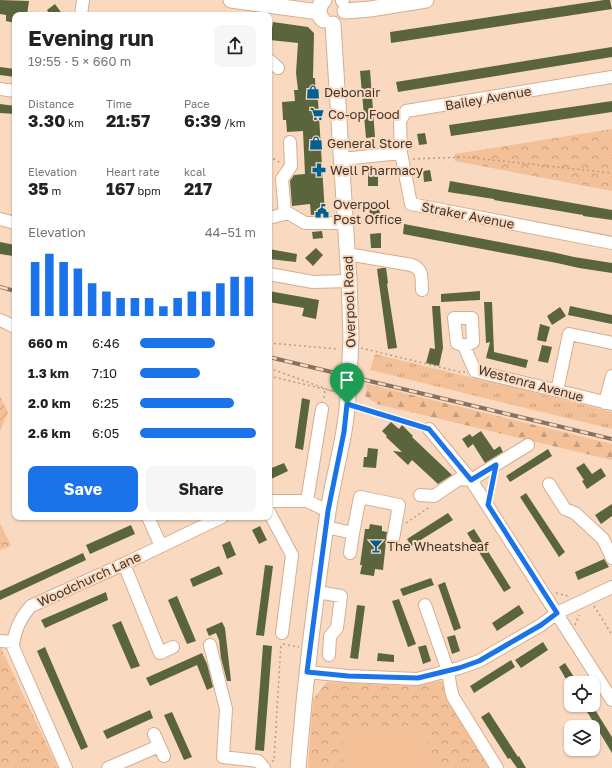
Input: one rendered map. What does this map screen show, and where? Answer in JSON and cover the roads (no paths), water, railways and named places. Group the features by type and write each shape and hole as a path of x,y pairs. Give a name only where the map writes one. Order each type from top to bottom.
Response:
{"main road":[{"path":"231,0 268,10 321,6 322,19 329,24 333,24 343,18 342,3 370,9 426,0"},
{"name":"Overpool Road","path":"298,768 307,672 328,511 344,432 345,396 350,353 349,281 333,24"}],"street":[{"path":"81,12 83,0"},
{"name":"Bailey Avenue","path":"402,153 400,121 406,112 612,77"},
{"path":"0,89 12,91"},
{"path":"285,214 282,179 291,166 290,142"},
{"path":"342,159 402,153"},
{"name":"Straker Avenue","path":"402,153 411,204 612,242"},
{"path":"272,217 288,213 305,223 346,223"},
{"path":"0,219 12,222"},
{"path":"347,254 418,267 421,272 422,290"},
{"path":"272,275 313,282 349,281"},
{"path":"0,320 12,326"},
{"path":"557,391 568,334 612,343"},
{"name":"Westenra Avenue","path":"464,346 475,371 609,403"},
{"path":"609,403 612,376"},
{"path":"307,501 322,409"},
{"path":"429,429 471,480 611,696"},
{"path":"420,495 434,496 459,479 471,480 528,445"},
{"path":"549,484 565,509 575,513 608,537 612,558"},
{"path":"350,553 360,497 399,505 393,539"},
{"path":"272,501 307,501 328,511"},
{"path":"272,518 292,555 281,638"},
{"path":"149,520 161,546"},
{"name":"Woodchurch Lane","path":"13,642 18,625 23,615 31,606 216,520"},
{"path":"326,527 353,533"},
{"path":"124,564 155,655 173,648"},
{"path":"307,672 348,676 418,678 459,668 479,661 541,625 557,613 612,587"},
{"path":"317,592 341,596 337,628 330,636 329,655"},
{"path":"425,605 448,671 453,697 497,768"},
{"path":"0,640 13,642 13,647 66,768"},
{"path":"210,645 226,709 223,757 258,762 265,766"},
{"path":"108,768 161,751 154,734"}],"railway":[{"path":"0,287 12,290"},
{"path":"272,358 612,439"}],"place":[{"name":"Debonair","path":"313,92"},
{"name":"Co-op Food","path":"317,114"},
{"name":"General Store","path":"316,143"},
{"name":"Well Pharmacy","path":"319,170"},
{"name":"Overpool Post Office","path":"322,211"},
{"name":"The Wheatsheaf","path":"376,546"}]}
